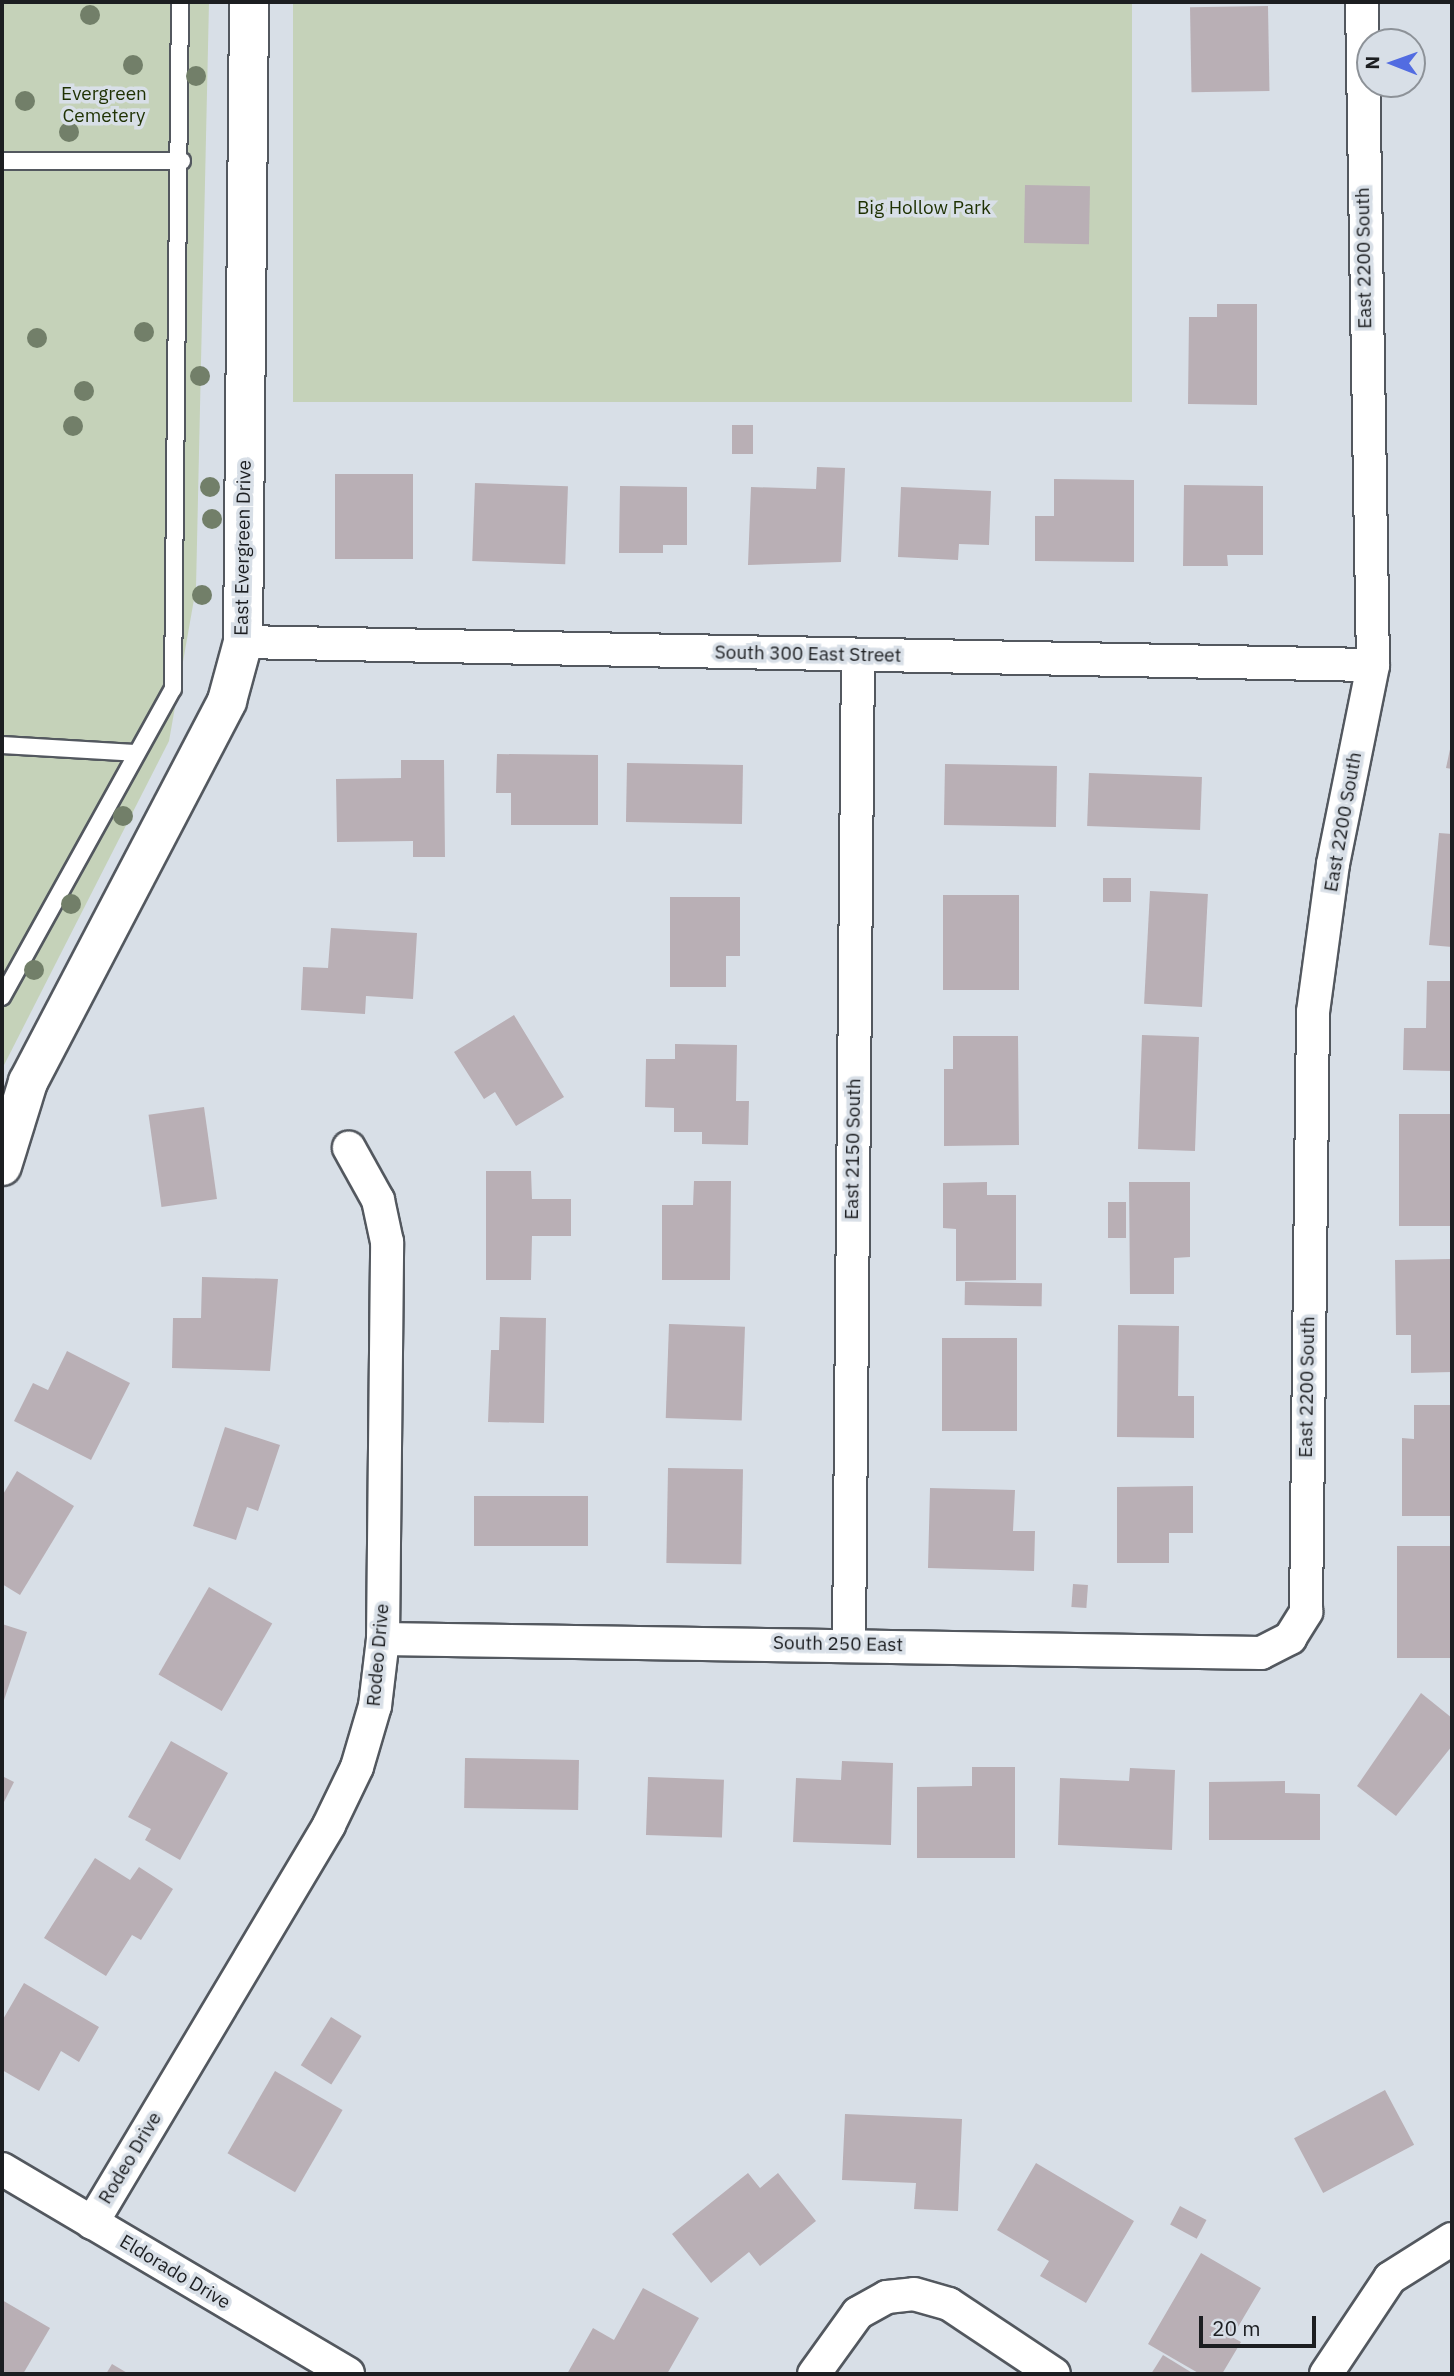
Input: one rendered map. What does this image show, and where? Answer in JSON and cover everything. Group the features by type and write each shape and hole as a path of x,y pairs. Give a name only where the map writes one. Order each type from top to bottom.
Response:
{"street":[{"name":"East Evergreen Drive","path":"2,1166 28,1082 227,701 243,642 249,2"},
{"name":"East 2200 South","path":"1290,1638 1306,1612 1313,1012 1333,864 1373,665 1362,2"},
{"name":"South 300 East Street","path":"243,642 1373,665"},
{"name":"East 2150 South","path":"849,1644 858,655"},
{"name":"Rodeo Drive","path":"92,2223 335,1814 357,1767 375,1706 383,1639 387,1242 378,1200 349,1148"},
{"name":"South 250 East","path":"383,1639 849,1644 1261,1653 1290,1638"},
{"name":"Eldorado Drive","path":"2,2169 348,2374"},
{"path":"1326,2374 1390,2277 1452,2239"},
{"path":"814,2374 858,2314 887,2297 914,2294 949,2304 1054,2374"}],"lane":[{"path":"2,997 173,688 182,161 180,2"},
{"path":"2,161 182,161"},
{"path":"2,745 135,753"}],"green space":[{"name":"Evergreen Cemetery","path":"2,2 209,2 196,588 169,741 2,1069"},
{"name":"Big Hollow Park","path":"293,2 1132,2 1132,402 293,402"}],"building":[{"path":"1268,6 1269,91 1191,92 1190,7"},
{"path":"1025,185 1090,186 1089,244 1024,243"},
{"path":"1217,304 1257,304 1257,405 1188,404 1189,317 1217,317"},
{"path":"732,425 753,425 753,454 732,454"},
{"path":"817,467 845,468 841,562 748,565 751,487 816,489"},
{"path":"335,474 413,474 413,559 335,559"},
{"path":"1054,479 1134,480 1134,562 1035,561 1035,516 1054,516"},
{"path":"475,483 568,486 565,564 472,561"},
{"path":"1184,485 1263,486 1263,555 1227,555 1228,566 1183,566"},
{"path":"620,486 687,487 687,545 663,545 663,553 619,553"},
{"path":"901,487 991,491 989,545 959,544 958,560 898,557"},
{"path":"1452,740 1452,769 1446,768"},
{"path":"497,754 598,755 598,825 511,825 511,793 496,793"},
{"path":"401,760 444,760 445,857 413,857 413,841 337,842 336,779 401,778"},
{"path":"627,763 743,765 742,824 626,822"},
{"path":"945,764 1057,766 1056,827 944,825"},
{"path":"1089,773 1202,777 1200,830 1087,826"},
{"path":"1439,833 1452,834 1452,947 1429,945"},
{"path":"1103,878 1131,878 1131,902 1103,902"},
{"path":"1150,891 1208,894 1202,1007 1144,1004"},
{"path":"943,895 1019,895 1019,990 943,990"},
{"path":"670,897 740,897 740,956 726,956 726,987 670,987"},
{"path":"331,928 417,933 413,999 366,996 365,1014 301,1010 303,967 328,968"},
{"path":"1427,981 1452,981 1452,1071 1403,1070 1404,1028 1426,1028"},
{"path":"514,1015 564,1097 516,1126 495,1092 484,1099 454,1052"},
{"path":"1142,1035 1199,1037 1195,1151 1138,1149"},
{"path":"953,1036 1018,1036 1019,1145 944,1146 944,1069 953,1069"},
{"path":"675,1044 737,1045 736,1101 749,1101 748,1145 702,1144 702,1132 674,1132 674,1108 645,1107 646,1059 675,1059"},
{"path":"204,1107 217,1199 161,1207 149,1115"},
{"path":"1399,1114 1452,1114 1452,1226 1399,1226"},
{"path":"486,1171 531,1171 532,1199 571,1199 571,1236 532,1236 531,1280 486,1280"},
{"path":"694,1181 731,1181 730,1280 662,1280 662,1205 693,1205"},
{"path":"987,1182 987,1195 1016,1195 1016,1280 956,1281 956,1229 943,1228 943,1183"},
{"path":"1129,1182 1190,1182 1190,1257 1174,1258 1174,1294 1130,1294"},
{"path":"1108,1202 1126,1202 1126,1238 1108,1238"},
{"path":"1452,1259 1452,1372 1411,1373 1411,1335 1396,1335 1395,1260"},
{"path":"202,1277 278,1279 270,1371 172,1368 173,1318 201,1318"},
{"path":"965,1282 1042,1283 1042,1306 965,1305"},
{"path":"500,1317 546,1318 544,1423 488,1422 491,1350 499,1350"},
{"path":"669,1324 745,1327 742,1421 666,1418"},
{"path":"1118,1325 1179,1326 1178,1396 1194,1396 1194,1438 1117,1437"},
{"path":"942,1338 1017,1338 1017,1431 942,1431"},
{"path":"67,1351 130,1383 91,1460 14,1421 33,1383 48,1390"},
{"path":"1414,1405 1452,1405 1452,1516 1402,1516 1402,1438 1414,1439"},
{"path":"225,1427 280,1445 258,1511 247,1507 236,1540 193,1526"},
{"path":"668,1468 743,1469 741,1564 666,1563"},
{"path":"17,1471 74,1506 20,1595 2,1584 2,1496"},
{"path":"1193,1486 1193,1533 1169,1533 1169,1563 1117,1563 1117,1487"},
{"path":"930,1488 1015,1490 1013,1531 1035,1531 1034,1571 928,1568"},
{"path":"474,1496 588,1496 588,1546 474,1546"},
{"path":"1397,1546 1452,1546 1452,1658 1397,1658"},
{"path":"1073,1584 1088,1585 1086,1608 1071,1607"},
{"path":"209,1587 272,1624 222,1711 158,1674"},
{"path":"2,1624 27,1632 2,1706"},
{"path":"1421,1693 1452,1718 1452,1746 1396,1816 1357,1786"},
{"path":"171,1741 228,1773 180,1860 145,1840 151,1829 128,1817"},
{"path":"465,1758 579,1760 578,1810 464,1808"},
{"path":"842,1761 893,1763 891,1845 793,1842 796,1778 841,1780"},
{"path":"972,1767 1015,1767 1015,1858 917,1858 917,1787 972,1786"},
{"path":"1130,1768 1175,1770 1172,1850 1058,1845 1060,1778 1129,1781"},
{"path":"2,1776 14,1782 2,1806"},
{"path":"648,1777 724,1780 722,1838 646,1835"},
{"path":"1285,1781 1285,1793 1320,1794 1320,1840 1209,1840 1209,1782"},
{"path":"95,1858 130,1880 139,1867 173,1889 141,1940 132,1935 106,1976 44,1938"},
{"path":"24,1983 99,2027 79,2062 61,2051 39,2091 2,2070 2,2021"},
{"path":"331,2017 362,2036 331,2084 301,2065"},
{"path":"275,2071 343,2110 295,2192 228,2153"},
{"path":"1385,2090 1414,2145 1323,2193 1294,2138"},
{"path":"845,2114 962,2119 958,2211 914,2209 916,2183 842,2180"},
{"path":"1036,2163 1134,2221 1086,2303 1040,2276 1049,2261 997,2230"},
{"path":"748,2173 760,2188 778,2173 816,2221 760,2266 749,2252 711,2283 672,2234"},
{"path":"1180,2206 1206,2220 1197,2239 1170,2225"},
{"path":"1201,2253 1261,2288 1232,2337 1241,2342 1222,2374 1200,2374 1148,2344"},
{"path":"643,2288 699,2318 667,2374 567,2374 593,2328 614,2340"},
{"path":"2,2300 50,2328 23,2374 2,2374"},
{"path":"1163,2355 1194,2374 1151,2374"},
{"path":"112,2364 129,2374 106,2374"}]}
